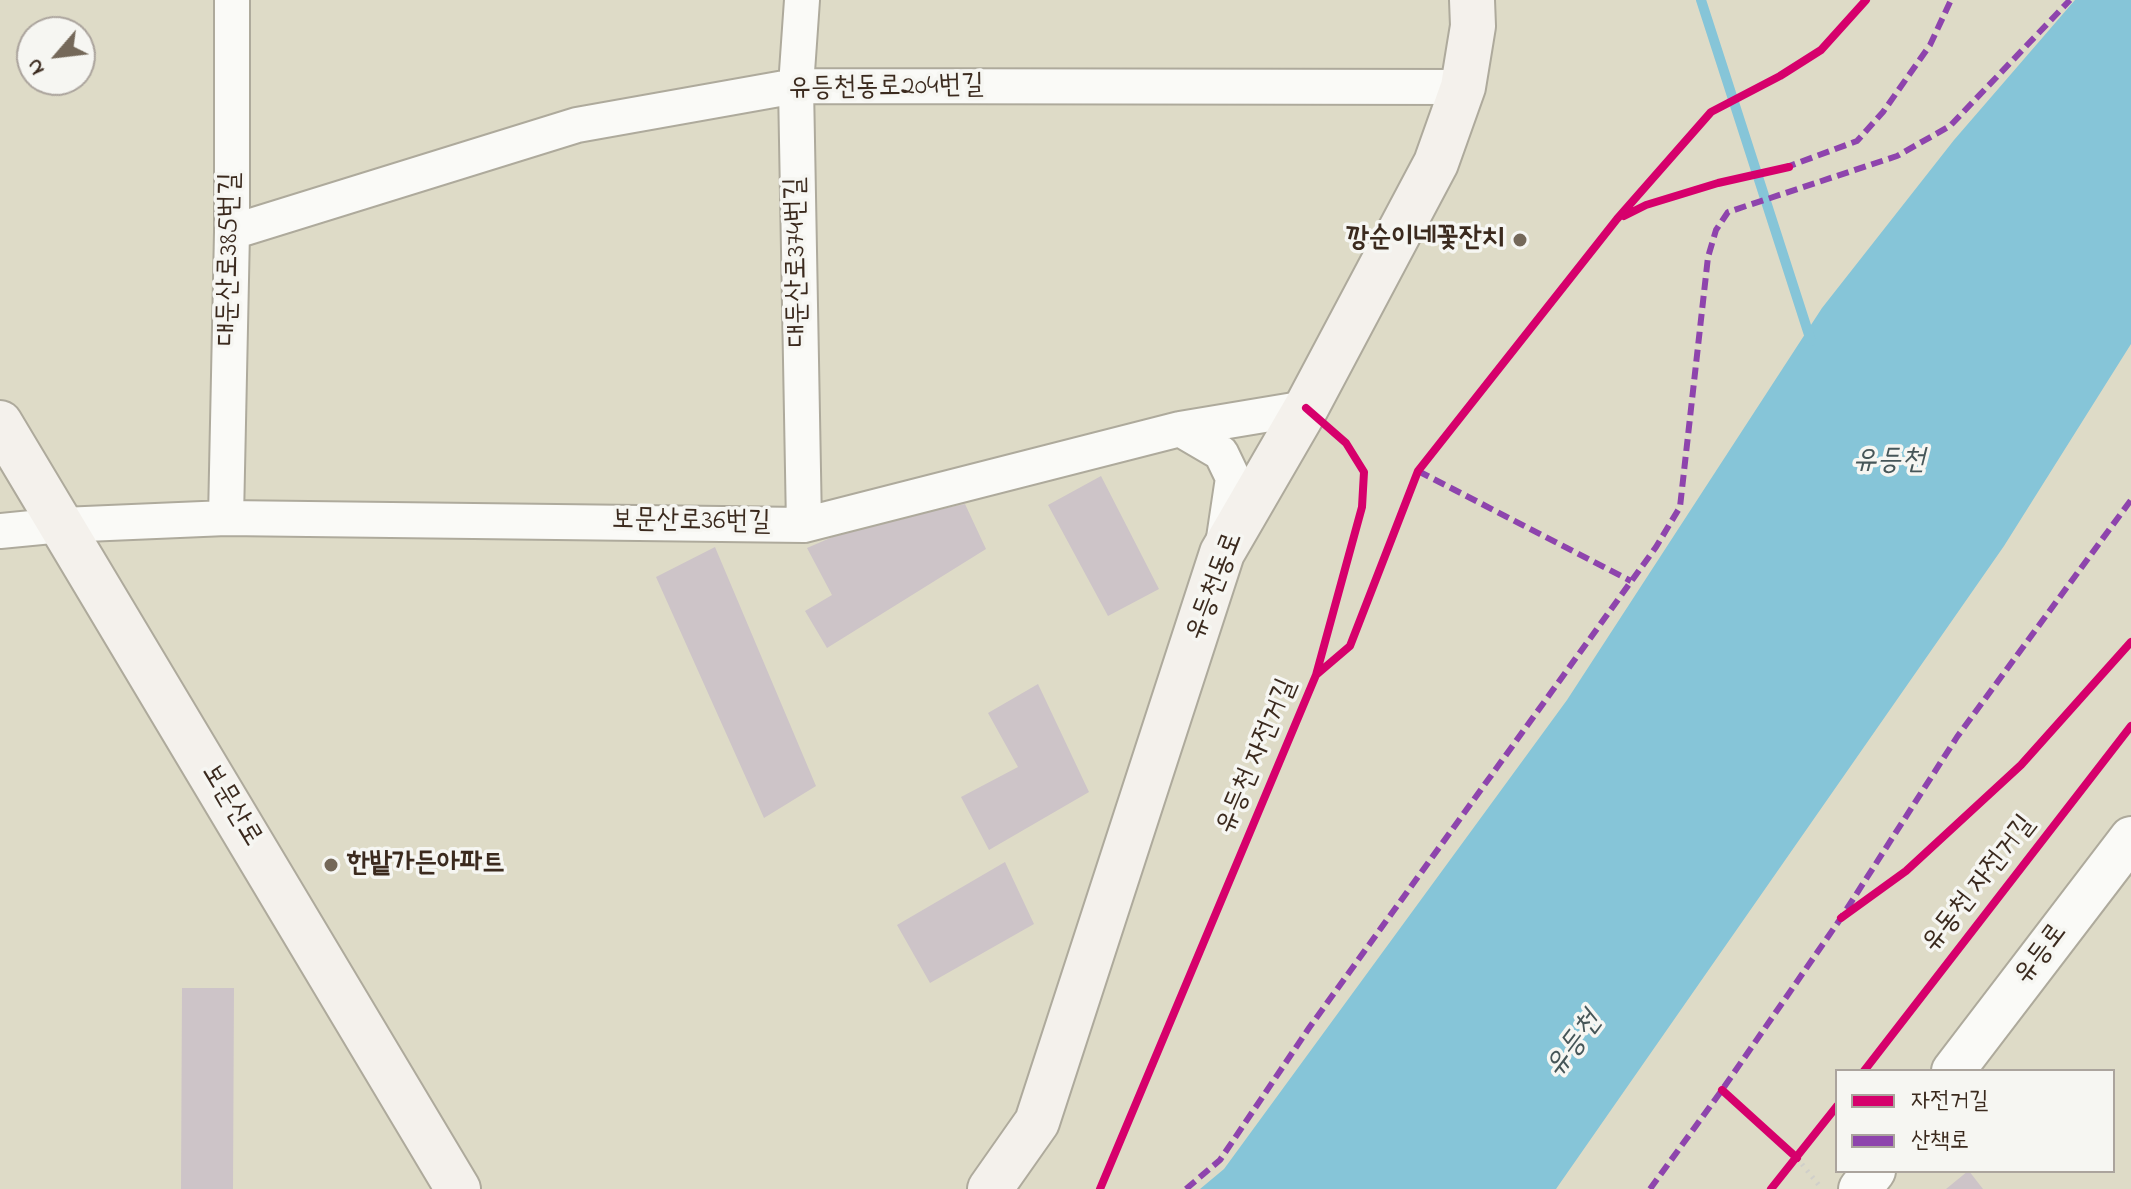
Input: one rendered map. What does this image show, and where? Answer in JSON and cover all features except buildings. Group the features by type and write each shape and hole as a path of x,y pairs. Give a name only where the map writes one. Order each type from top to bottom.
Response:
{"main road":[{"name":"유등천동로","path":"990,1189 1037,1122 1222,553 1306,408 1436,163 1463,87 1473,26 1472,0"},
{"name":"보문산로","path":"0,423 458,1189"}],"street":[{"name":"대둔산로385번길","path":"226,518 232,232 232,0"},
{"name":"대둔산로374번길","path":"802,0 796,86 804,525"},
{"name":"유등천동로204번길","path":"232,232 577,125 796,86 1463,87"},
{"name":"보문산로36번길","path":"0,531 62,525 226,518 804,525 1180,429 1306,408"},
{"path":"1180,429 1221,453 1233,478 1222,553"},
{"name":"유등로","path":"1955,1069 2131,838"},
{"path":"1860,1189 1872,1173"}],"path":[{"path":"1788,1168 1805,1147"},
{"path":"1797,1158 1822,1189"}],"water":[{"name":"유등천","path":"2075,0 2131,0 2131,344 2004,546 1556,1189 1200,1189 1224,1169 1567,700 1822,308 1954,140"}],"waterway":[{"path":"1701,0 1811,341"}],"marked path":[{"path":"1784,168 1857,141 1883,112 1930,45 1951,0"},
{"path":"1186,1189 1220,1160 1309,1028 1656,547 1680,507 1708,257 1716,230 1728,212 1897,156 1950,126 2070,0"},
{"path":"1418,471 1631,581"},
{"path":"1650,1189 1841,918 1957,737 2131,500"}],"cycle path":[{"name":"유등천 자전거길","path":"1100,1189 1316,675 1350,646 1418,471 1617,219 1711,112 1780,76 1821,50 1866,0"},
{"path":"1624,216 1646,205 1718,183 1789,167"},
{"path":"1306,408 1346,443 1364,472 1362,507 1316,675"},
{"path":"1841,918 1906,871 2021,765 2131,642"},
{"name":"유동천 자전거길","path":"1866,1069 2131,726"},
{"path":"1722,1090 1797,1158"},
{"path":"1771,1189 1835,1109"}],"place":[{"name":"깡순이네꽃잔치","path":"1520,240"},
{"name":"한밭가든아파트","path":"331,865"}]}
